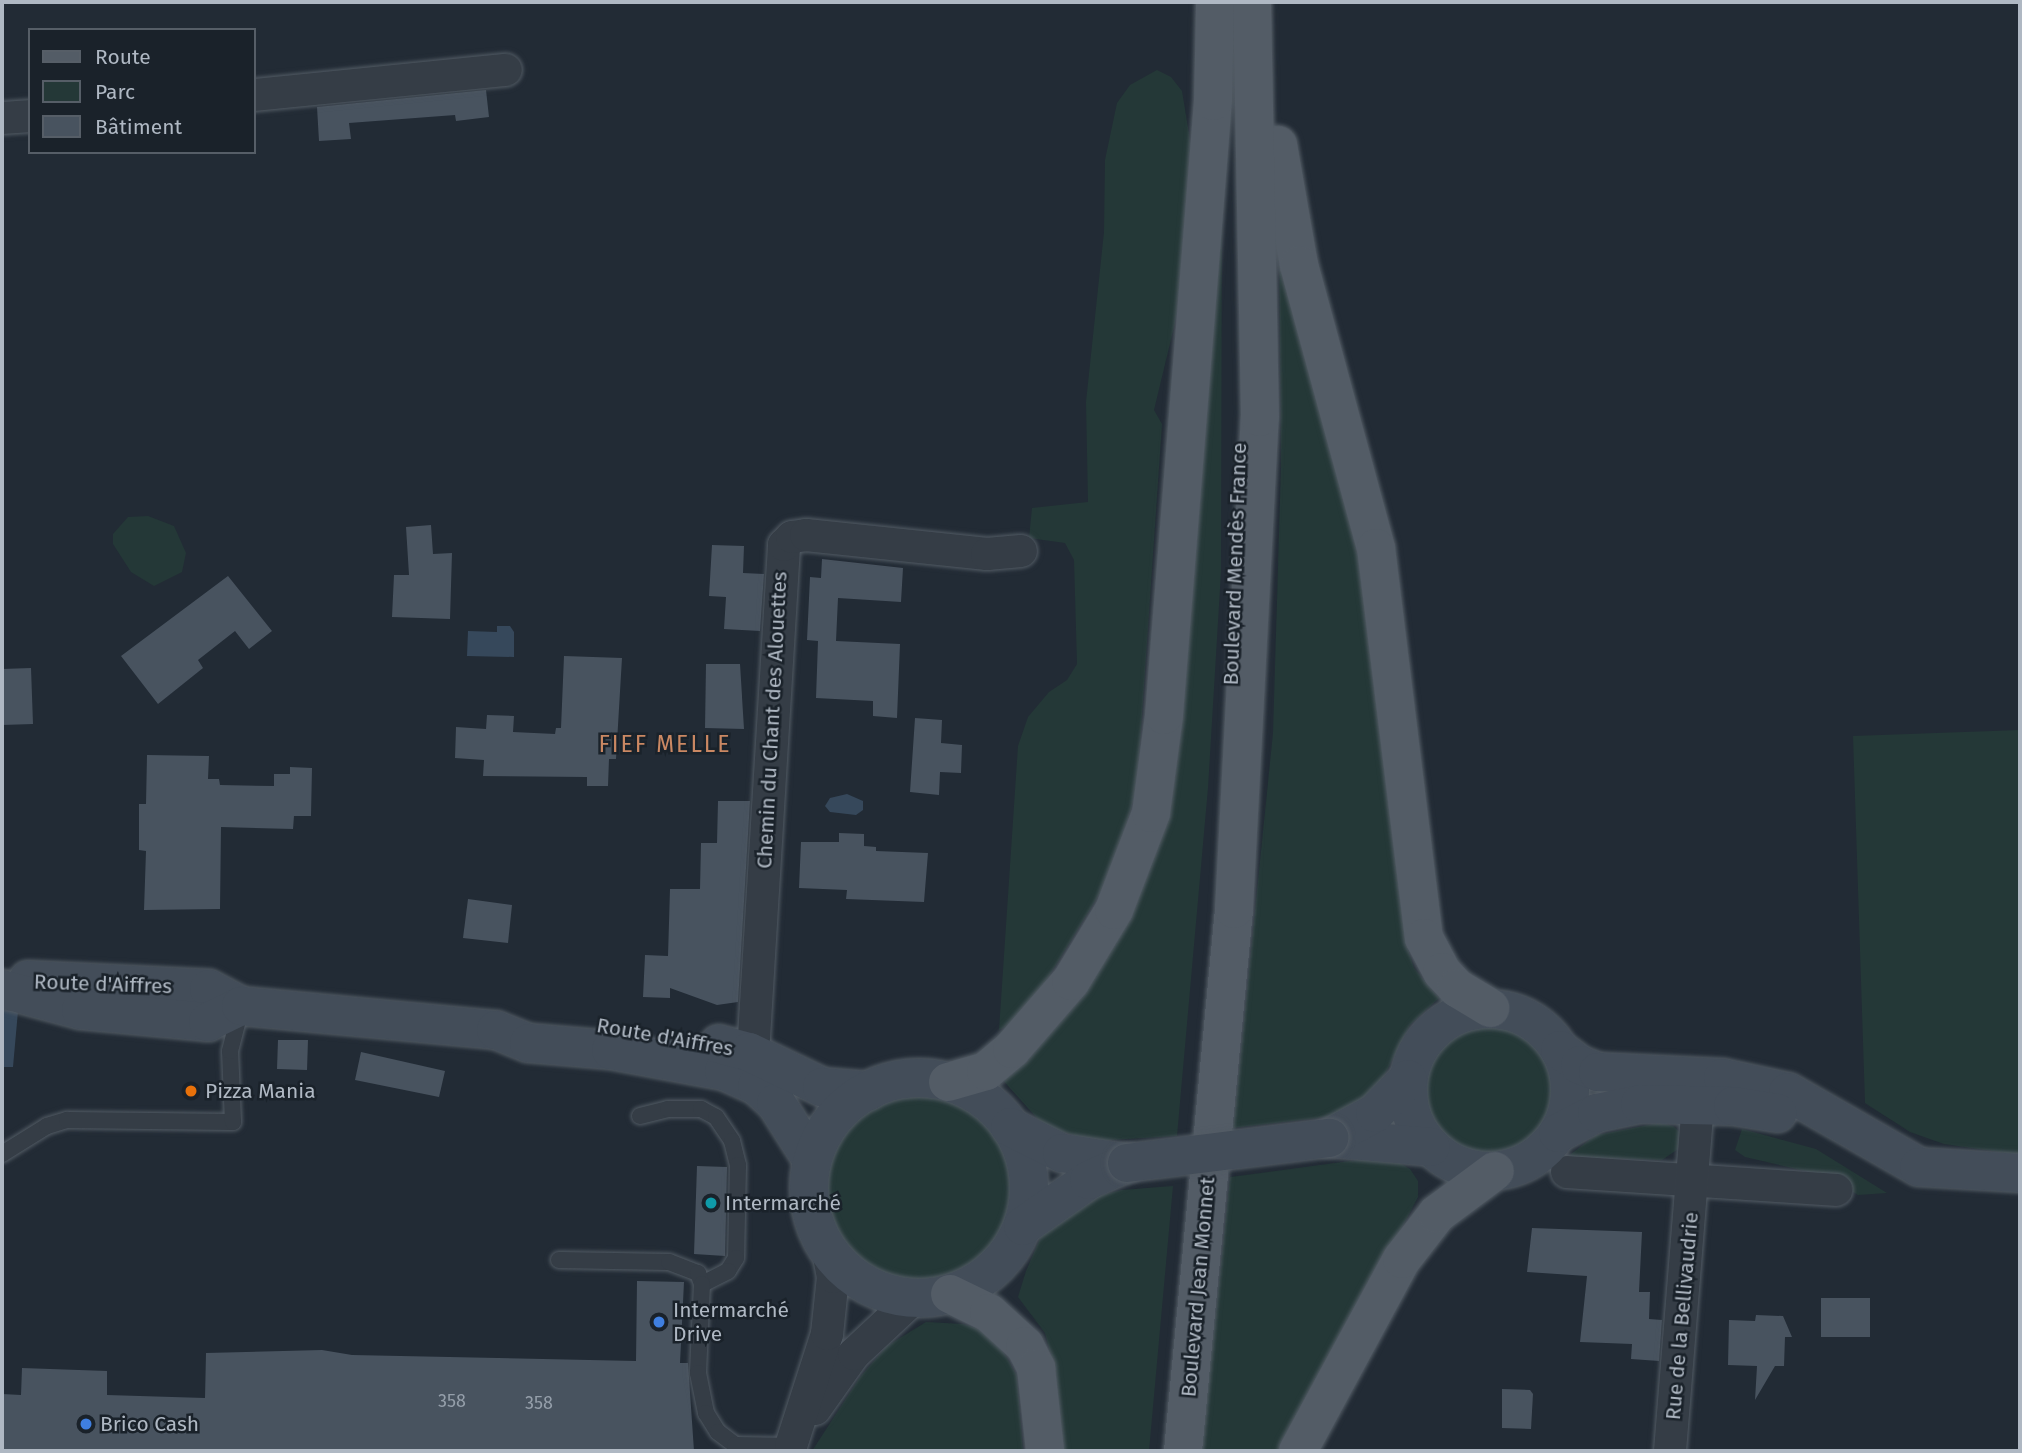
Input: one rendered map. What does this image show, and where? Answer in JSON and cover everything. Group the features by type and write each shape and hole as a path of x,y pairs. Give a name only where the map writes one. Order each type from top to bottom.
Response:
{"main road":[{"path":"1045,1451 1036,1368 1026,1346 989,1313 932,1296 866,1285 828,1251 810,1205 812,1160 835,1118 869,1091 907,1079 947,1082 986,1071 1012,1049 1071,981 1114,910 1151,813 1164,715 1213,101 1215,2"},
{"name":"Boulevard Mendès France","path":"1205,1124 1236,576 1243,311 1235,2"},
{"name":"Boulevard Mendès France","path":"1205,1124 1234,909 1260,417 1252,2"},
{"path":"1266,2 1272,107 1298,265 1376,548 1424,939 1442,972 1457,988 1490,1008 1531,1019 1560,1050 1580,1065 1598,1072 1698,1091 1801,1119 1896,1178 1923,1185 2020,1187"},
{"name":"Route d'Aiffres","path":"2,983 31,979 209,989 241,1006 496,1030 560,1020 700,1040 749,1052 822,1087 869,1091"},
{"name":"Route d'Aiffres","path":"2,989 81,1010 208,1022 241,1006"},
{"path":"1490,1008 1461,1013 1435,1028 1412,1060 1408,1079 1411,1116 1431,1147 1460,1166 1495,1171"},
{"name":"Route d'Aiffres","path":"496,1030 530,1043 611,1050 743,1078 776,1103 812,1160"},
{"path":"1558,1133 1570,1092 1560,1050"},
{"path":"1329,1138 1375,1113 1408,1079"},
{"path":"947,1082 983,1099 1010,1127 1062,1153 1127,1164"},
{"path":"1298,1451 1402,1259 1437,1213 1495,1171 1537,1155 1558,1133 1581,1119 1615,1108 1698,1091 1755,1083 1806,1099 1888,1153 1919,1167 2020,1173"},
{"name":"Boulevard Jean Monnet","path":"1167,1451 1205,1124"},
{"name":"Boulevard Jean Monnet","path":"1183,1451 1205,1124"},
{"path":"1010,1127 1027,1172 1023,1227"},
{"path":"932,1296 996,1266 1023,1227 1089,1180 1127,1164 1329,1138 1431,1147"}],"street":[{"path":"256,95 506,70"},
{"path":"2,118 28,116"},
{"name":"Chemin du Chant des Alouettes","path":"749,1052 754,1037 784,545 792,537 806,535 987,554 1021,551"},
{"name":"Rue de la Bellivaudrie","path":"1670,1451 1698,1091"},
{"path":"1567,1172 1836,1190"},
{"path":"790,1449 827,1334 833,1277 828,1251"},
{"path":"790,1449 854,1354 932,1296"}],"lane":[{"path":"2,1154 47,1126 67,1120 233,1122 230,1051 241,1006"},
{"path":"639,1116 668,1109 701,1109 716,1117 732,1141 738,1165 736,1258 728,1271 702,1284"},
{"path":"559,1260 668,1262 691,1268 702,1284 698,1373 706,1413 718,1432 735,1445 790,1449"}],"green space":[{"path":"1157,70 1171,77 1182,91 1191,146 1179,306 1154,410 1162,424 1137,788 1113,872 1040,991 1014,1023 999,1030 1018,746 1028,717 1049,692 1067,680 1077,664 1074,560 1065,543 1029,538 1032,508 1088,502 1086,402 1104,232 1105,160 1117,103 1130,85"},
{"path":"1222,194 1221,572 1208,788 1177,1136 1094,1141 1044,1126 1001,1078 1122,919"},
{"path":"1279,229 1360,548 1406,943 1414,968 1439,998 1410,1025 1380,1084 1368,1098 1336,1116 1233,1128 1273,733 1281,467"},
{"path":"148,516 174,526 186,553 182,572 154,586 131,572 113,544 113,534 128,517"},
{"path":"2020,730 2020,1155 1944,1144 1910,1132 1865,1103 1853,736"},
{"path":"1490,1027 1515,1032 1536,1046 1550,1067 1555,1092 1550,1117 1536,1138 1515,1152 1490,1157 1465,1152 1444,1138 1430,1117 1425,1092 1430,1067 1444,1046 1465,1032"},
{"path":"919,1094 954,1101 984,1122 1005,1152 1012,1187 1005,1222 984,1252 954,1273 919,1280 884,1273 854,1252 833,1222 826,1187 833,1152 854,1122 884,1101"},
{"path":"1659,1123 1673,1126 1682,1134 1678,1149 1662,1160 1567,1157 1596,1135"},
{"path":"1742,1129 1816,1149 1887,1193 1858,1195 1827,1176 1745,1157 1735,1150"},
{"path":"1372,1158 1395,1160 1410,1169 1418,1181 1418,1197 1286,1451 1201,1451 1230,1177"},
{"path":"1173,1186 1149,1451 1061,1451 1054,1367 1045,1333 1018,1297 1026,1271 1041,1236 1084,1200 1121,1190"},
{"path":"926,1322 963,1324 982,1330 999,1344 1017,1376 1023,1451 812,1451 860,1377 887,1346"}],"water":[{"path":"497,626 510,626 514,632 514,657 467,656 468,631 497,632"},
{"path":"847,794 863,801 863,810 856,815 830,812 825,806 830,798"},
{"path":"2,1010 18,1011 13,1067 2,1067"}],"building":[{"path":"486,90 489,117 456,121 455,115 349,123 351,139 319,141 317,107"},
{"path":"431,525 433,554 452,553 450,619 392,617 394,575 409,575 406,527"},
{"path":"712,545 744,546 743,573 764,574 760,631 724,629 726,597 709,596"},
{"path":"822,559 903,568 901,602 838,598 836,641 900,644 897,718 873,716 873,701 816,698 818,641 807,640 810,577 821,578"},
{"path":"228,576 272,631 249,649 235,631 198,660 203,668 158,704 121,656"},
{"path":"564,656 622,658 616,759 609,759 608,786 587,786 587,777 483,776 484,760 455,758 456,727 486,729 487,715 514,716 513,732 555,734 556,728 561,728"},
{"path":"706,664 740,664 744,729 705,728"},
{"path":"31,668 33,724 2,725 2,669"},
{"path":"915,718 942,720 941,743 962,745 961,773 940,772 939,795 910,792"},
{"path":"147,755 209,756 208,779 219,779 220,785 274,786 274,774 290,774 290,767 312,768 311,816 294,816 293,829 221,827 220,909 144,910 146,851 139,850 139,804 146,804"},
{"path":"718,801 750,801 738,1002 717,1005 670,988 670,998 643,997 645,955 668,956 670,889 700,889 701,843 717,843"},
{"path":"839,833 864,834 864,846 876,847 876,851 928,853 924,902 846,899 847,890 799,888 801,842 839,842"},
{"path":"468,899 512,905 508,943 463,938"},
{"path":"278,1040 308,1040 307,1070 277,1069"},
{"path":"361,1052 445,1071 439,1097 355,1080"},
{"name":"Intermarché","path":"697,1166 727,1167 725,1256 694,1254"},
{"path":"1532,1228 1642,1232 1639,1292 1650,1292 1649,1319 1662,1320 1659,1361 1631,1359 1632,1344 1580,1342 1587,1276 1527,1272"},
{"path":"637,1281 684,1282 680,1363 688,1363 694,1451 2,1451 2,1394 21,1395 22,1368 107,1371 107,1395 205,1398 206,1353 322,1350 352,1355 636,1361"},
{"path":"1821,1298 1870,1298 1870,1337 1821,1337"},
{"path":"1756,1315 1783,1316 1792,1337 1785,1337 1784,1366 1775,1366 1755,1400 1757,1366 1728,1365 1729,1320 1755,1321"},
{"path":"1502,1389 1530,1390 1533,1394 1531,1429 1502,1428"}],"place":[{"name":"Pizza Mania","path":"191,1091"},
{"name":"Intermarché","path":"711,1203"},
{"name":"Intermarché Drive","path":"659,1322"},
{"name":"Brico Cash","path":"86,1424"}],"district":[{"name":"FIEF MELLE","path":"665,744"}]}
